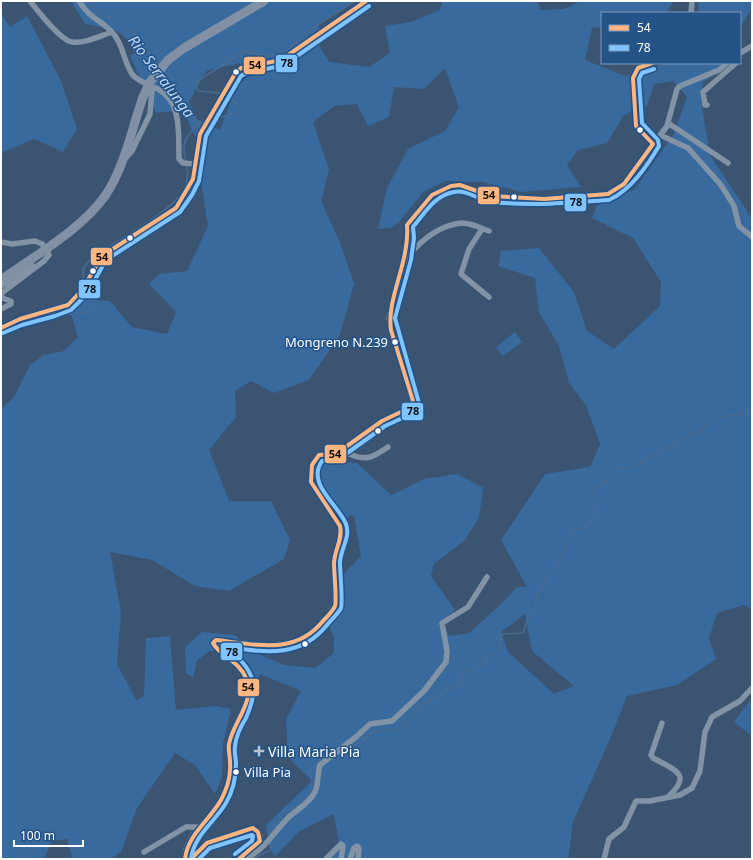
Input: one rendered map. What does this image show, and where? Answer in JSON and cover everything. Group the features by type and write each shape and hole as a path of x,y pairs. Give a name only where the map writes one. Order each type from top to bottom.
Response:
{"main road":[{"path":"1,280 90,214 109,190 122,159 143,97 150,82 168,60 184,48 264,1"}],"street":[{"path":"30,1 54,29 71,42 79,42 112,32"},
{"path":"1,328 23,318 63,308 71,304 80,295 88,282 93,266 102,256 176,208 184,198 194,175 189,164 179,159 178,119 176,112 166,96 158,89 132,74 118,39 112,32 93,19 79,1"},
{"path":"189,164 202,130 236,72 241,68 281,60 366,1"},
{"path":"691,12 692,1"},
{"path":"741,52 750,48"},
{"path":"741,57 750,48"},
{"path":"649,64 638,68 633,78 636,126 653,144"},
{"path":"185,859 184,852 199,827 220,801 229,779 231,768 228,746 232,729 246,704 248,694 248,683 242,667 215,646 214,643 216,640 275,645 296,642 306,637 318,627 335,606 334,558 342,534 340,526 311,482 314,460 319,455 336,454 382,421 407,409 413,401 391,330 389,318 405,259 409,221 432,195 445,189 460,186 491,196 544,199 608,194 624,184 668,123 675,93 680,86 719,70 726,64"},
{"path":"707,105 705,105 703,92 735,64"},
{"path":"122,159 127,157 132,151 150,114 152,90 154,88"},
{"path":"668,123 728,163"},
{"path":"660,135 688,148 721,185 734,206 739,226 752,237"},
{"path":"405,259 425,238 450,226 464,223 489,231"},
{"path":"482,229 469,249 461,274 489,297"},
{"path":"1,242 17,244 35,241 42,244 50,255 1,294 2,298 11,302 11,304 1,309"},
{"path":"1,286 25,270 44,261"},
{"path":"340,451 360,458 371,458 388,448"},
{"path":"246,859 265,847 286,819 312,797 316,791 320,765 370,724 392,721 424,691 446,662 442,623 468,607 487,577"},
{"path":"604,859 610,839 624,827 636,801 650,801 668,798 680,795 692,788 700,771 706,732 712,716 740,701 752,688"},
{"path":"662,723 651,755 653,758 679,774 681,779 679,786 668,798"},
{"path":"144,852 186,827 199,827"},
{"path":"191,859 207,843 253,828 259,831 261,836 260,842 239,859"},
{"path":"326,859 341,844 343,846 341,859"},
{"path":"350,859 354,848 357,846 359,848 358,859"}],"shaded area":[{"path":"71,1 354,1 319,23 320,47 329,62 369,67 390,53 385,26 411,22 440,10 442,1 537,1 541,10 564,9 581,1 674,1 667,12 601,12 601,27 592,28 585,60 625,76 648,70 663,64 731,64 703,82 701,102 710,155 752,219 752,608 744,605 717,613 709,638 716,659 677,685 627,696 610,739 573,822 568,859 324,859 339,842 334,814 298,832 275,857 269,846 266,825 312,781 288,757 286,719 301,691 260,674 253,688 250,667 231,652 210,651 197,660 193,678 186,673 185,647 202,632 235,635 252,651 284,665 315,668 334,653 334,638 329,626 346,596 343,575 361,556 354,515 344,518 317,484 318,469 327,461 357,463 391,495 424,479 457,474 483,488 479,518 464,541 434,564 431,576 455,610 442,620 449,636 469,633 499,606 517,587 527,587 501,540 545,474 590,467 600,444 586,405 569,383 559,346 539,312 535,278 498,266 501,251 539,248 574,292 587,331 614,349 660,306 661,282 633,238 592,218 597,205 635,189 674,134 687,97 673,81 654,84 647,106 624,115 607,143 578,150 567,165 581,187 521,192 483,182 446,181 423,192 399,222 391,228 378,229 387,188 408,149 445,131 459,107 445,68 424,89 394,87 389,117 368,126 357,104 334,106 313,122 329,169 321,201 341,245 354,284 340,335 309,380 274,393 251,381 235,391 236,417 209,450 229,501 271,501 290,540 284,559 229,591 195,586 152,560 110,552 121,613 117,664 136,700 144,696 146,638 170,636 176,710 215,706 231,709 223,744 222,777 215,794 195,765 175,753 137,808 121,852 110,859 73,859 67,839 52,841 44,859 1,859 1,409 14,397 30,365 44,355 64,351 78,337 70,311 84,299 110,301 132,327 167,334 176,312 149,284 159,274 187,271 208,226 200,174 203,147 192,131 184,110 156,113 130,56 135,53 126,38 110,29 85,24","holes":["240,63 247,77 236,88 220,130 197,119 189,102 206,71","525,614 532,651 574,686 554,694 508,652 501,632"]},
{"path":"698,1 752,1 752,8 741,26 741,12 699,12"},
{"path":"1,14 10,27 27,16 61,81 77,129 63,152 34,139 1,153"},
{"path":"515,332 522,342 503,356 496,347"},
{"path":"752,698 752,736 734,722"}],"waterway":[{"name":"Rio Serralunga","path":"85,1 135,35 159,66"},
{"path":"221,93 199,91 197,89 196,82 243,52 261,55 283,54 290,49 302,35 355,1"},
{"name":"Rio Serralunga","path":"163,72 198,124"},
{"path":"198,124 208,127 218,118 239,112 235,101 225,94"},
{"path":"84,284 83,269 91,258 144,225 172,204 181,194 186,185 187,175 184,154 185,141 198,124"},
{"path":"1,333 9,328 39,318 89,312 94,307 92,297 86,288"},
{"path":"338,754 359,743 374,731 396,730 408,724 421,705 440,696 445,690 461,684 459,677 461,674 487,662 487,658 499,649 502,634 523,633 528,618 535,607 537,594 560,559 573,530 586,527 596,515 596,506 591,500 594,488 609,480 613,469 635,466 690,435 698,433 713,418 734,414 747,415 752,409"},
{"path":"270,835 275,825 283,815 290,809 300,805 308,798 312,785 310,770 327,753 332,753"},
{"path":"252,859 271,850 271,844"}],"transit line":[{"name":"54","path":"1,328 20,319 68,305 82,290 102,256 176,208 193,179 200,134 236,72 241,68 281,60 366,1"},
{"name":"78","path":"3,333 22,325 71,310 87,294 106,260 180,212 192,195 199,181 206,136 241,76 284,65 369,6"},
{"name":"54","path":"649,64 638,68 633,78 636,126 653,144"},
{"name":"78","path":"191,859 193,850 200,836 221,810 231,794 234,784 236,764 236,742 239,731 251,706 253,696 252,678 248,670 243,662 226,647 268,651 281,651 293,648 316,636 338,612 342,604 340,558 346,539 347,529 342,516 320,486 318,469 322,461 339,459 385,426 411,414 419,403 395,318 411,260 414,238 413,227 436,201 441,197 454,192 464,192 492,202 522,204 609,200 617,196 638,177 659,146 658,140 642,123 639,79 642,73 654,69"},
{"name":"54","path":"185,859 190,842 216,808 225,791 230,772 229,744 248,695 248,687 243,672 213,643 216,640 260,645 287,643 300,639 312,632 330,614 336,603 334,559 341,531 340,526 311,482 312,465 319,455 336,454 382,421 407,409 413,401 391,330 390,318 405,253 407,225 432,195 451,186 460,185 491,196 544,199 608,194 624,184 653,144"},
{"name":"54","path":"191,859 207,843 253,828 258,832 260,841 239,859"},
{"name":"78","path":"199,859 210,848 252,835 252,841 235,854"}],"place":[{"name":"Mongreno N.239","path":"395,342"},
{"name":"Villa Maria Pia","path":"259,751"},
{"name":"Villa Pia","path":"236,772"}]}
